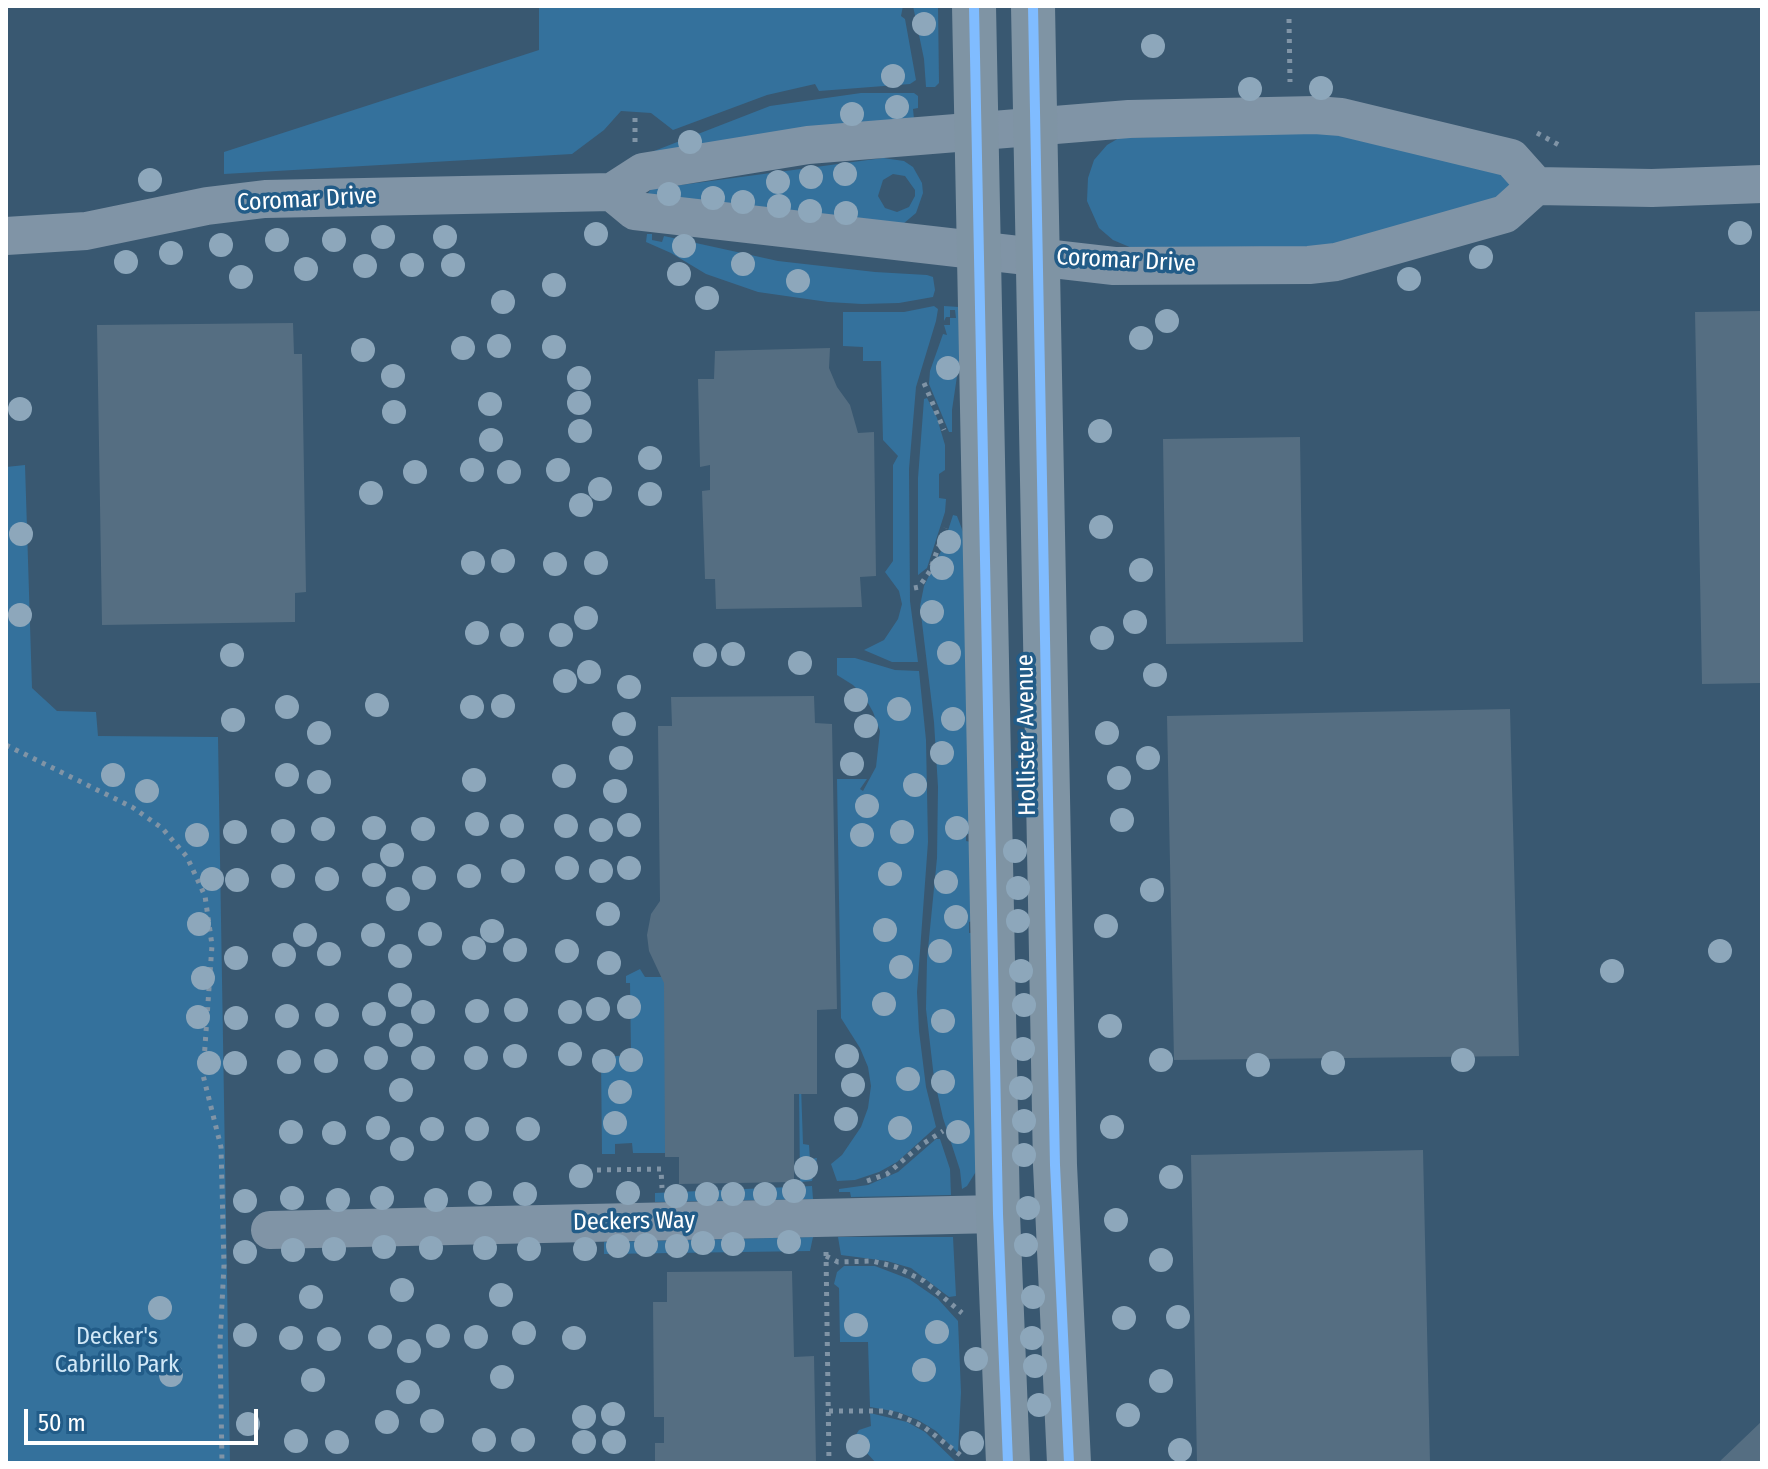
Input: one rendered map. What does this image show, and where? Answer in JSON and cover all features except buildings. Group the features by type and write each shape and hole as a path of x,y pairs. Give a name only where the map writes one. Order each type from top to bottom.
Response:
{"main road":[{"name":"Hollister Avenue","path":"974,6 998,1214 1008,1463"},
{"name":"Hollister Avenue","path":"1033,6 1055,1149 1069,1463"}],"street":[{"name":"Coromar Drive","path":"6,236 86,231 207,206 265,199 612,192 643,172 808,145 1129,119 1341,117 1511,158 1536,186 1505,214 1336,262 1309,265 1114,266 635,211 612,192"},
{"path":"1536,186 1652,188 1762,184"},
{"name":"Deckers Way","path":"270,1230 998,1214"}],"path":[{"path":"1289,19 1291,94"},
{"path":"635,112 635,151"},
{"path":"924,383 944,429 947,445"},
{"path":"914,588 919,587 930,571 946,524"},
{"path":"6,745 132,807 162,828 187,857 205,896 212,945 203,1075 221,1147 224,1265 220,1342 222,1463"},
{"path":"861,1183 887,1174 943,1131"},
{"path":"597,1170 661,1169 661,1188 676,1188"},
{"path":"829,1463 826,1256 838,1262 872,1261 896,1267 924,1281 962,1313"},
{"path":"829,1411 878,1410 903,1417 924,1427 963,1457"}],"green space":[{"path":"539,6 903,6 901,16 905,19 916,80 910,84 819,91 815,84 767,95 673,130 651,113 621,111 604,130 572,154 224,174 224,152 539,50"},
{"path":"913,6 938,6 939,83 935,87 926,87 924,59"},
{"path":"861,93 914,93 918,96 918,108 913,109 914,119 649,153 770,106"},
{"path":"1332,132 1505,172 1513,179 1509,196 1346,243 1305,247 1132,248 1113,240 1099,228 1087,201 1088,178 1094,160 1107,145 1119,138"},
{"path":"883,158 904,161 913,167 922,183 923,193 916,213 903,224 646,196 651,189","holes":["893,174 905,176 915,190 909,207 897,212 885,208 878,196 883,180"]},
{"path":"647,234 652,234 652,240 662,242 664,236 778,261 927,275 933,277 935,290 933,297 899,303 862,304 758,292 706,274 646,242"},
{"path":"934,306 938,309 936,321 916,387 909,469 910,601 918,662 892,662 864,650 884,640 898,619 902,604 899,591 885,572 893,561 893,465 898,456 883,440 881,361 863,361 863,347 843,346 843,312 904,312"},
{"path":"944,306 959,307 960,356 952,432 949,432 929,384 930,371 943,334 947,335 944,325 950,325 950,318 956,318 955,310 950,310 950,317 944,321"},
{"path":"927,398 945,445 945,470 939,474 939,498 946,499 945,512 927,568 918,575 918,478 924,399"},
{"name":"Decker's Cabrillo Park","path":"25,465 32,688 57,711 96,712 98,736 218,737 230,1463 6,1463 6,467"},
{"path":"953,515 957,516 965,537 971,834 966,834 966,841 971,842 973,921 969,922 969,933 973,933 977,1170 962,1189 960,1170 934,1078 926,1009 927,959 937,858 938,787 934,722 920,606 924,586 942,549"},
{"path":"837,658 855,658 895,670 919,671 926,740 928,842 917,992 926,1087 936,1127 897,1162 879,1172 855,1180 837,1181 831,1164 842,1155 861,1127 871,1086 868,1067 860,1048 841,1018 837,779 867,779 860,789 863,791 876,767 880,731 864,696 837,675"},
{"path":"640,969 645,977 666,977 666,1153 633,1153 632,1143 615,1144 615,1154 602,1154 601,1057 631,1055 630,983 626,983 626,976"},
{"path":"799,1087 803,1144 809,1145 810,1159 817,1158 812,1181 800,1182"},
{"path":"936,1139 940,1139 950,1169 951,1195 851,1197 850,1192 839,1192 839,1189 868,1185 898,1172"},
{"path":"812,1186 813,1199 655,1202 655,1193"},
{"path":"813,1237 810,1251 604,1254 604,1242"},
{"path":"838,1237 953,1237 956,1296 949,1297 911,1268 887,1261 841,1255"},
{"path":"844,1266 875,1266 909,1279 938,1299 958,1321 961,1392 958,1453 936,1431 918,1420 898,1412 870,1407 868,1342 840,1342 839,1288 834,1284 837,1272"},
{"path":"870,1413 907,1422 925,1432 957,1463 876,1463 856,1441 852,1441 859,1430 871,1426"}],"cycle path":[{"path":"974,6 998,1214 1008,1463"},
{"path":"1033,6 1055,1165 1069,1463"}]}
